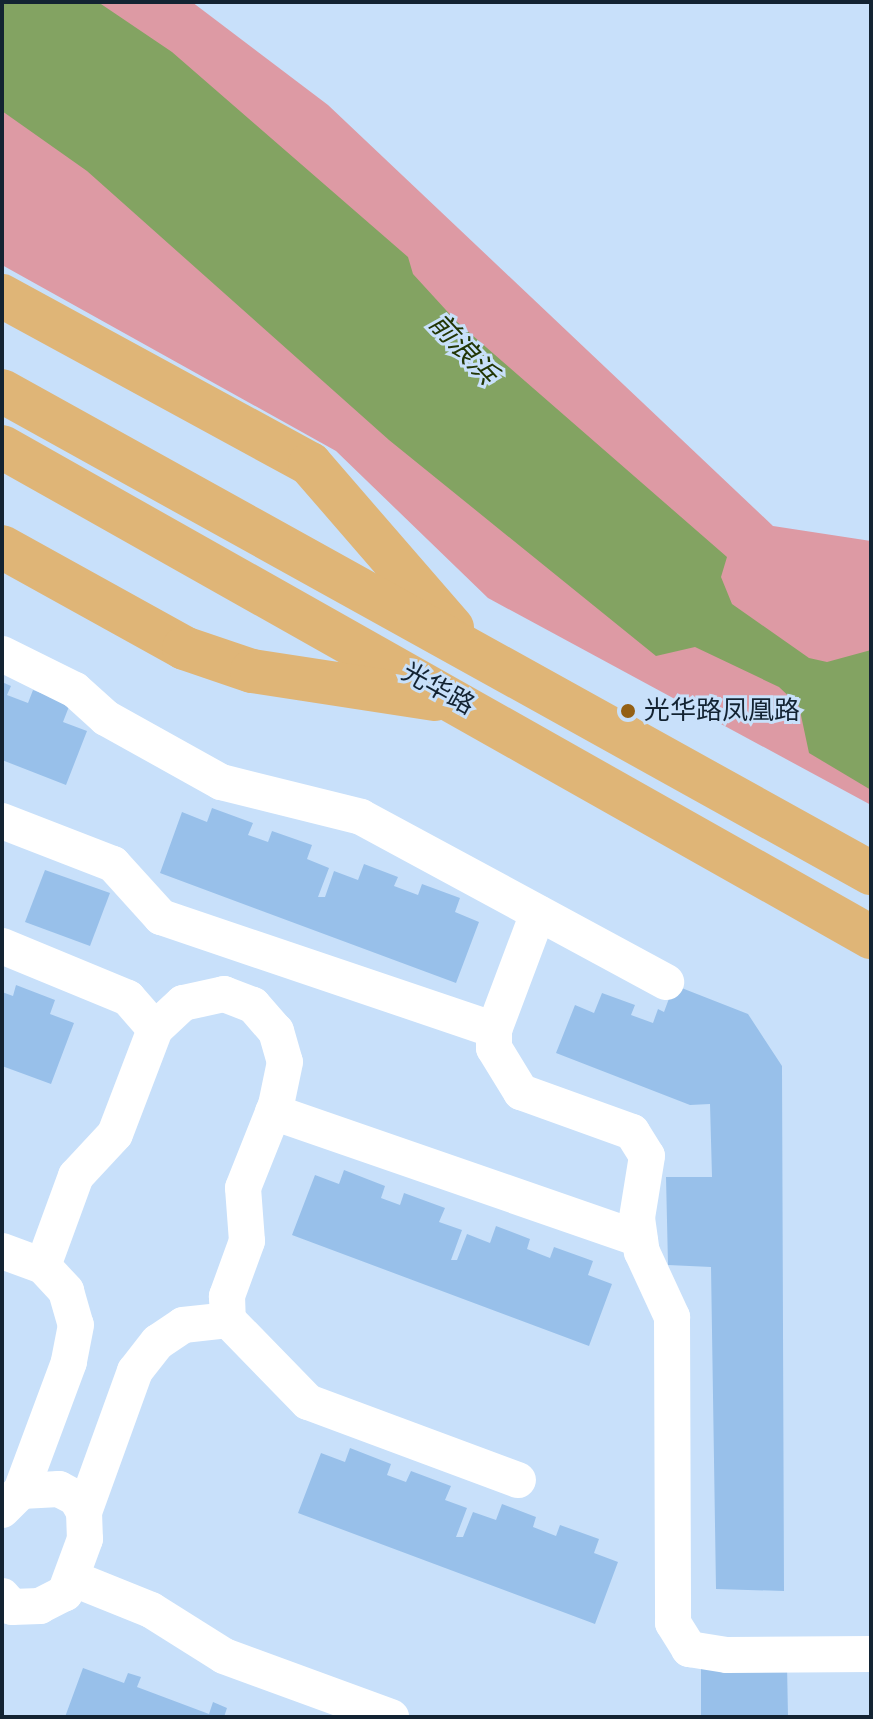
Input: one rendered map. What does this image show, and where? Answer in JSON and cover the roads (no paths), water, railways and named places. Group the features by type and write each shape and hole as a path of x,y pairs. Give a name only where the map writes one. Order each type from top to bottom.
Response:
{"main road":[{"path":"2,296 310,464 469,648"},
{"name":"光华路","path":"2,391 871,873"},
{"name":"光华路","path":"2,447 464,704 871,937"},
{"path":"2,547 184,648 252,671 464,704"}],"lane":[{"path":"2,654 75,690 106,718 221,782 361,817 666,982"},
{"path":"2,821 113,864 161,917 494,1030"},
{"path":"538,913 494,1030 494,1048 521,1092 632,1132 647,1156 637,1218 640,1239 672,1317 673,1623 689,1649 871,1654"},
{"path":"2,946 128,998 155,1029"},
{"path":"43,1266 76,1176 115,1134 155,1029 183,1003 224,994 253,1005 276,1031 285,1062 273,1112 243,1188 247,1241 227,1296 228,1320 308,1402 518,1480"},
{"path":"273,1112 640,1239"},
{"path":"2,1251 43,1266 66,1291 76,1325 69,1362 11,1500"},
{"path":"5,1613 40,1606 65,1593 74,1579 85,1539 84,1512 135,1371 158,1342 183,1325 228,1320"},
{"path":"11,1500 59,1489 76,1498 84,1512"},
{"path":"74,1579 151,1610 224,1656 391,1717"}],"water":[{"name":"前浪浜","path":"2,2 98,2 172,52 408,257 413,274 456,321 727,557 721,577 732,604 809,658 827,662 871,650 871,790 809,753 799,706 779,687 695,647 656,656 389,440 87,171 2,111"}],"place":[{"name":"光华路凤凰路","path":"628,711"}]}
